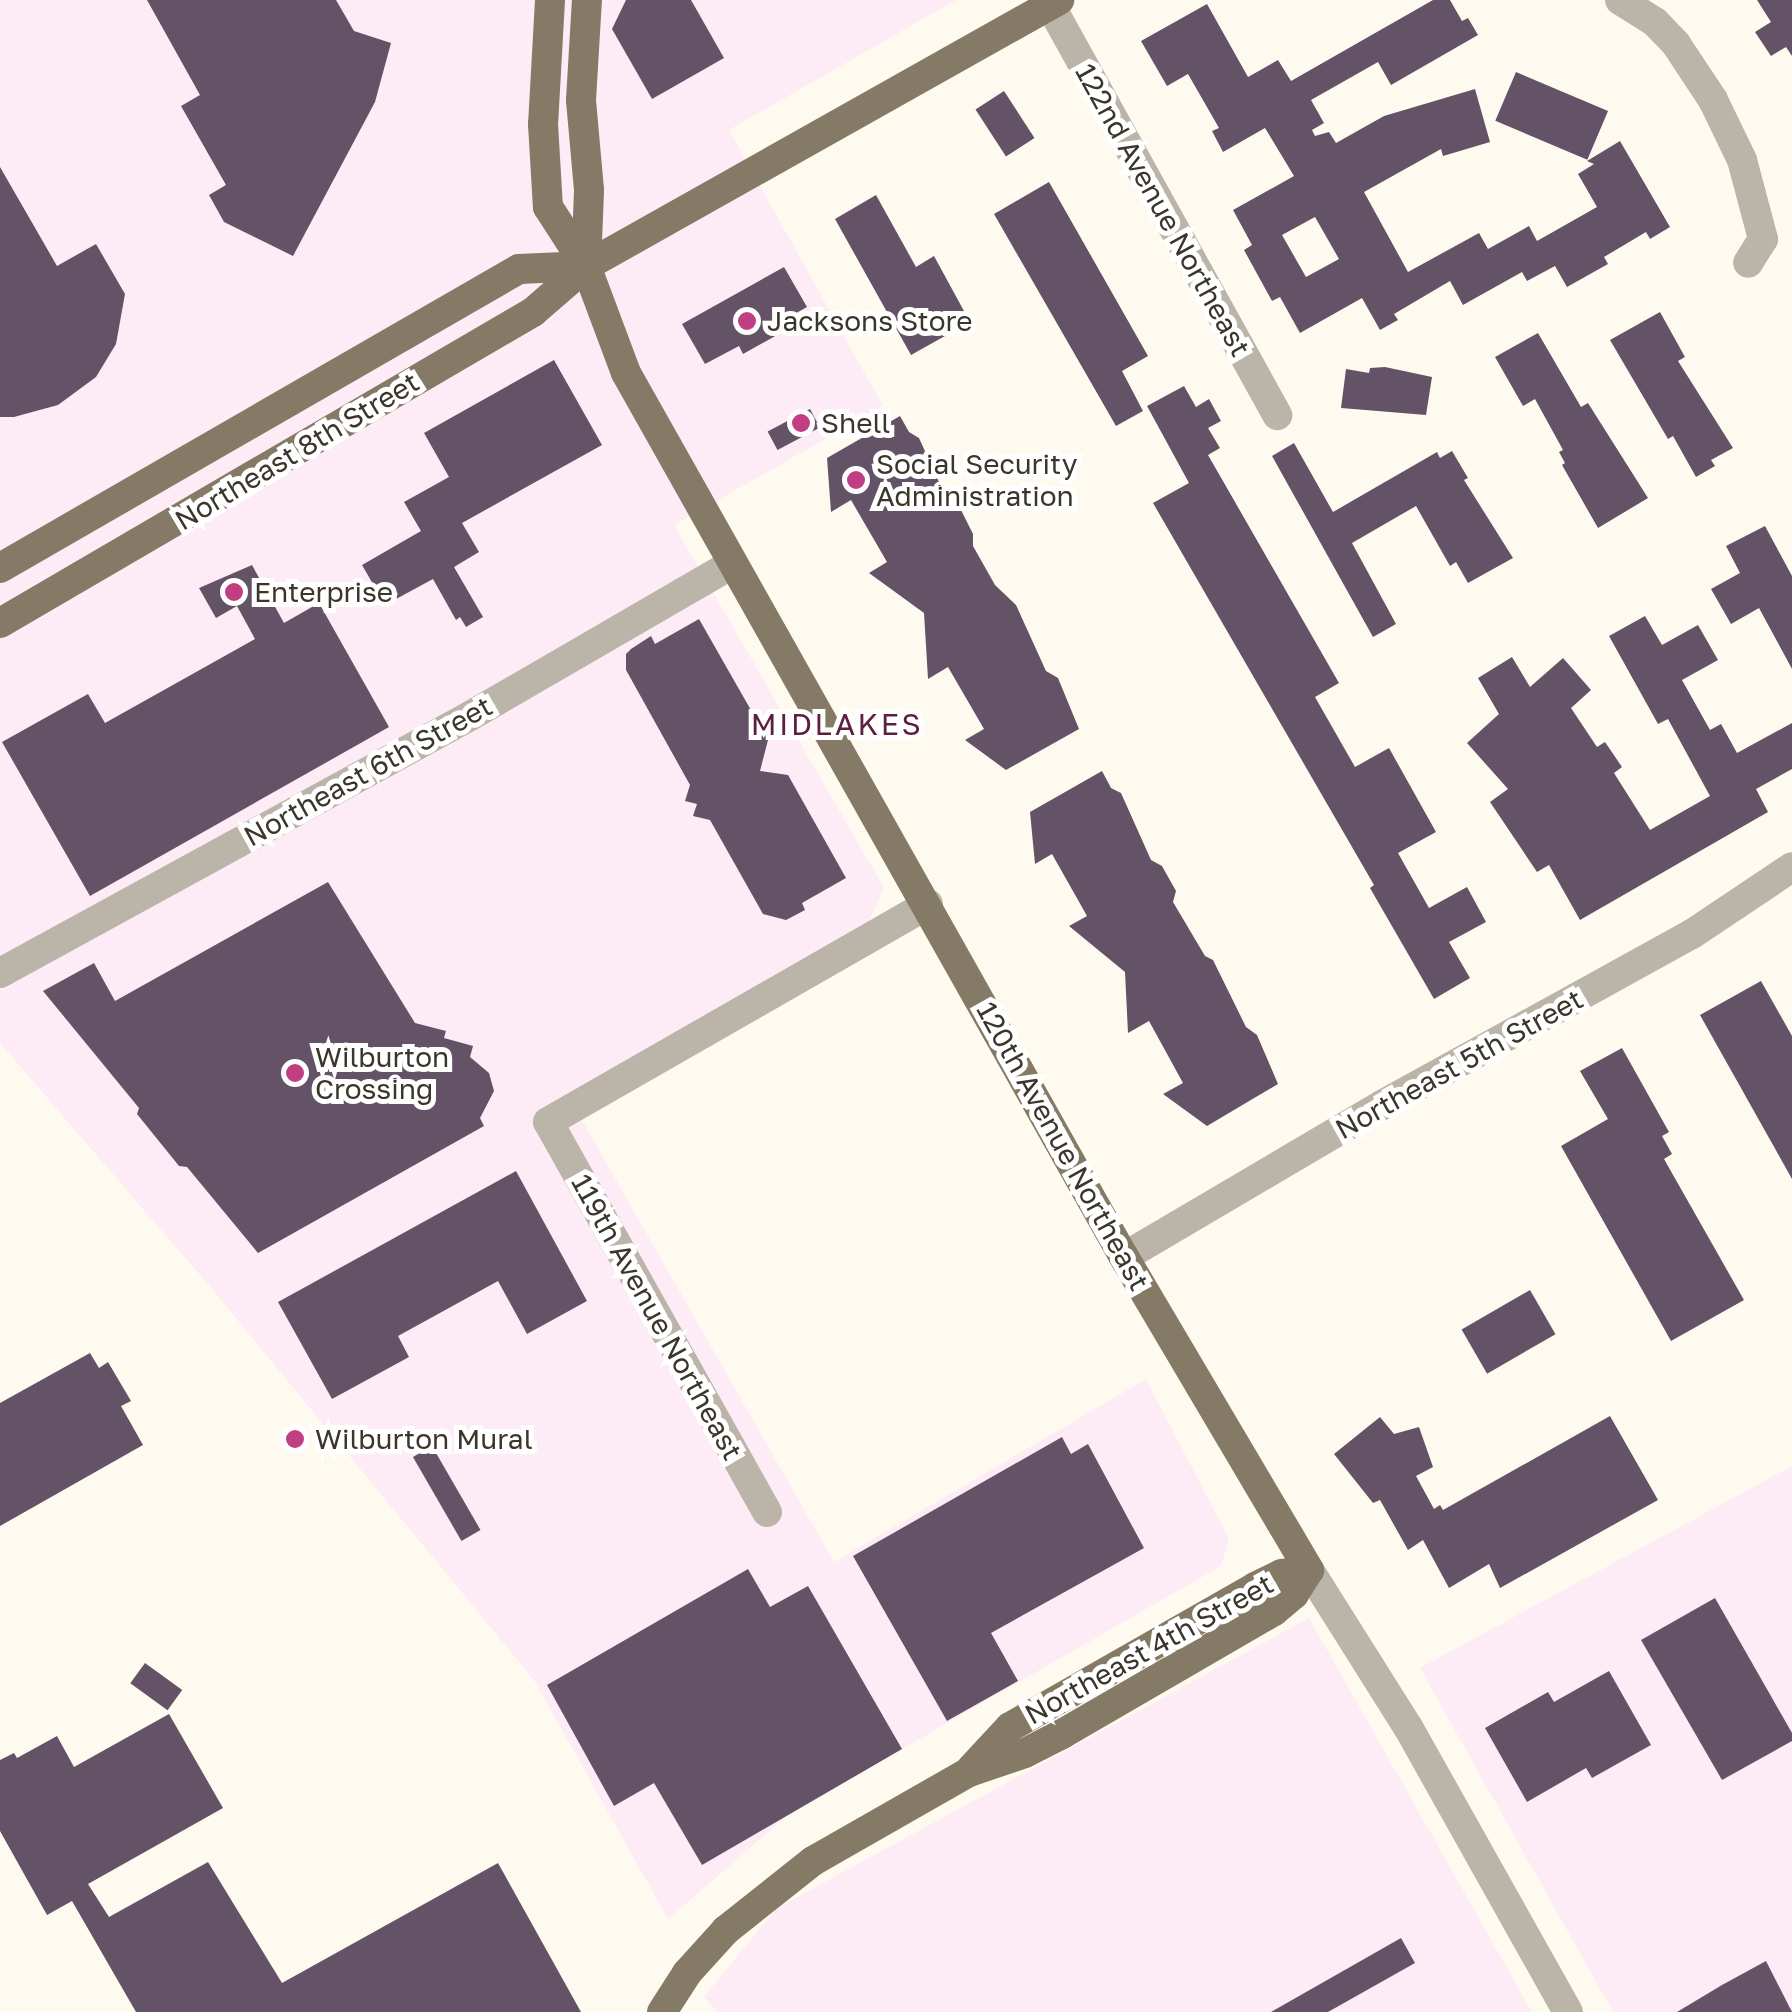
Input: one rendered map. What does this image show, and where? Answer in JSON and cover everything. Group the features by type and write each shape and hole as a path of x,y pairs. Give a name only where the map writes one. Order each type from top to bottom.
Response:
{"main road":[{"name":"120th Avenue Northeast","path":"550,0 543,124 548,207 586,266 626,373 1124,1257 1309,1570"},
{"name":"120th Avenue Northeast","path":"586,266 589,190 581,100 587,0"},
{"name":"Northeast 8th Street","path":"0,623 533,312 586,266 1054,3"},
{"name":"Northeast 8th Street","path":"0,568 519,269 586,266"},
{"name":"Northeast 4th Street","path":"656,2010 707,1950 768,1892 812,1861 969,1772 1026,1754 1274,1611 1294,1594 1309,1570"}],"street":[{"path":"1620,0 1655,22 1676,44 1713,100 1734,143 1762,229 1763,239 1748,263"},
{"name":"122nd Avenue Northeast","path":"1054,3 1276,415"},
{"name":"Northeast 6th Street","path":"0,973 470,716 732,564"},
{"name":"Northeast 5th Street","path":"1124,1257 1382,1105 1692,934 1792,867"},
{"name":"119th Avenue Northeast","path":"767,1512 548,1122 928,904"},
{"name":"120th Avenue Northeast","path":"1309,1570 1408,1727 1568,2012"}],"shaded area":[{"path":"0,0 956,0 729,130 883,406 674,525 884,888 866,928 567,1094 834,1562 1146,1379 1229,1539 1221,1566 789,1814 668,1919 534,1680 212,1289 0,1043"},
{"path":"1792,1466 1792,2012 1613,2012 1420,1668"},
{"path":"1309,1618 1532,2012 717,2012 704,1997 777,1908"}],"building":[{"path":"147,0 336,0 354,31 391,43 375,102 293,256 224,222 209,195 226,185 181,106 200,95"},
{"path":"626,0 691,0 724,58 652,99 612,29"},
{"path":"1433,0 1450,0 1462,21 1468,18 1478,35 1391,85 1378,62 1311,100 1324,123 1312,130 1315,136 1329,132 1336,143 1384,116 1475,89 1490,142 1443,156 1441,149 1364,192 1408,272 1479,233 1488,249 1529,226 1537,241 1597,207 1578,174 1594,164 1587,161 1620,141 1670,227 1650,239 1646,232 1604,257 1608,264 1567,287 1555,266 1527,281 1522,272 1463,305 1450,281 1394,314 1398,320 1380,330 1362,298 1300,333 1280,297 1272,301 1244,250 1252,245 1233,210 1294,176 1265,128 1223,152 1212,131 1219,128 1188,74 1167,86 1141,41 1207,4 1248,77 1278,60 1291,81","holes":["1315,217 1339,259 1306,277 1282,235"]},
{"path":"1757,0 1792,0 1792,56 1786,47 1771,56 1755,32 1771,22"},
{"path":"1516,72 1608,111 1587,160 1495,121"},
{"path":"1004,91 1034,138 1006,156 975,110"},
{"path":"0,167 57,266 96,244 125,294 116,344 96,377 58,405 14,417 0,417"},
{"path":"1049,182 1148,356 1122,371 1143,411 1116,426 994,214"},
{"path":"876,195 916,267 934,256 970,322 911,355 835,219"},
{"path":"784,267 807,307 773,326 777,335 743,354 739,346 705,364 682,324"},
{"path":"1660,312 1685,357 1678,361 1733,448 1711,460 1715,466 1696,477 1673,436 1668,439 1610,340"},
{"path":"1538,333 1581,407 1588,403 1648,498 1598,528 1562,465 1565,463 1559,452 1563,450 1535,399 1523,406 1495,357"},
{"path":"554,360 602,445 462,523 479,552 454,567 483,617 466,627 460,617 456,620 433,579 385,605 362,565 421,531 404,502 449,477 424,433"},
{"path":"1385,367 1432,377 1426,415 1341,408 1346,369 1369,373 1370,368"},
{"path":"1184,386 1196,407 1209,399 1221,421 1208,428 1220,448 1208,455 1339,683 1315,697 1355,767 1389,748 1436,832 1398,853 1429,908 1467,887 1486,922 1449,942 1470,978 1434,999 1370,888 1374,885 1153,503 1189,483 1147,406"},
{"name":"Shell","path":"810,409 820,428 777,450 768,432"},
{"path":"900,416 909,432 919,438 949,504 961,510 973,534 973,546 995,585 1016,605 1046,671 1058,678 1079,729 1006,770 965,740 984,729 948,667 928,679 924,613 869,573 887,562 851,500 831,512 827,458"},
{"path":"1294,443 1333,512 1437,452 1440,458 1452,451 1468,478 1464,480 1513,558 1468,583 1456,562 1450,566 1416,506 1352,543 1396,624 1373,637 1272,456"},
{"path":"1765,526 1792,576 1792,669 1759,608 1731,624 1711,589 1740,573 1726,546"},
{"path":"252,565 284,623 319,603 389,727 90,896 2,742 88,694 105,723 255,639 237,606 216,618 199,588"},
{"path":"1645,616 1662,645 1698,625 1718,660 1682,680 1710,730 1721,724 1737,753 1792,723 1792,769 1756,789 1768,812 1580,920 1549,865 1537,872 1490,802 1508,789 1467,743 1499,714 1478,678 1512,657 1530,687 1563,658 1591,690 1571,708 1597,747 1605,742 1622,767 1614,773 1650,830 1710,796 1668,719 1658,724 1609,636"},
{"path":"699,619 768,740 760,771 788,775 846,878 802,903 805,910 786,920 763,914 710,820 693,816 697,804 685,801 690,785 626,670 626,654 631,649 651,636 655,644"},
{"path":"1102,771 1111,788 1121,793 1151,860 1162,866 1176,891 1173,902 1205,956 1213,960 1246,1027 1257,1035 1278,1084 1207,1126 1163,1094 1183,1083 1149,1021 1128,1033 1125,972 1069,926 1087,916 1052,854 1035,864 1030,812"},
{"name":"Wilburton Crossing","path":"328,882 415,1023 446,1031 444,1038 473,1046 470,1057 489,1073 494,1091 480,1118 484,1126 258,1253 187,1167 179,1166 137,1114 139,1108 43,991 94,963 115,1001"},
{"path":"1761,981 1792,1036 1792,1179 1700,1015"},
{"path":"1622,1048 1669,1132 1662,1136 1672,1154 1664,1159 1744,1300 1671,1341 1561,1146 1608,1119 1580,1071"},
{"path":"516,1171 587,1301 527,1334 498,1281 398,1336 409,1357 332,1399 278,1302"},
{"path":"1530,1290 1556,1334 1487,1374 1462,1330"},
{"path":"90,1353 99,1368 108,1362 131,1401 121,1406 143,1445 0,1526 0,1403"},
{"path":"1610,1416 1658,1500 1500,1588 1489,1564 1449,1588 1423,1540 1408,1550 1380,1500 1373,1503 1334,1454 1380,1417 1394,1434 1419,1427 1433,1467 1416,1476 1434,1509 1440,1505 1443,1510"},
{"path":"1062,1437 1071,1454 1088,1444 1144,1548 991,1633 1018,1681 947,1721 853,1556"},
{"path":"432,1446 480,1530 461,1541 413,1457"},
{"path":"748,1569 770,1607 808,1586 902,1749 702,1865 654,1783 614,1806 547,1685"},
{"path":"1715,1598 1792,1733 1792,1741 1722,1780 1641,1640"},
{"path":"145,1663 182,1690 168,1710 130,1683"},
{"path":"1609,1671 1651,1745 1592,1778 1586,1768 1527,1802 1485,1728 1548,1692 1554,1702"},
{"path":"169,1714 223,1808 88,1884 109,1917 208,1862 282,1983 498,1863 581,2012 136,2012 72,1901 47,1915 0,1831 0,1760 14,1753 17,1758 57,1736 74,1767"},
{"path":"1401,1938 1415,1963 1328,2012 1271,2012"},
{"path":"1766,1961 1792,2012 1677,2012 1722,1985"}],"place":[{"name":"Jacksons Store","path":"747,321"},
{"name":"Shell","path":"801,423"},
{"name":"Social Security Administration","path":"856,480"},
{"name":"Enterprise","path":"234,592"},
{"name":"Wilburton Crossing","path":"295,1073"},
{"name":"Wilburton Mural","path":"295,1439"}],"district":[{"name":"MIDLAKES","path":"837,724"}]}
